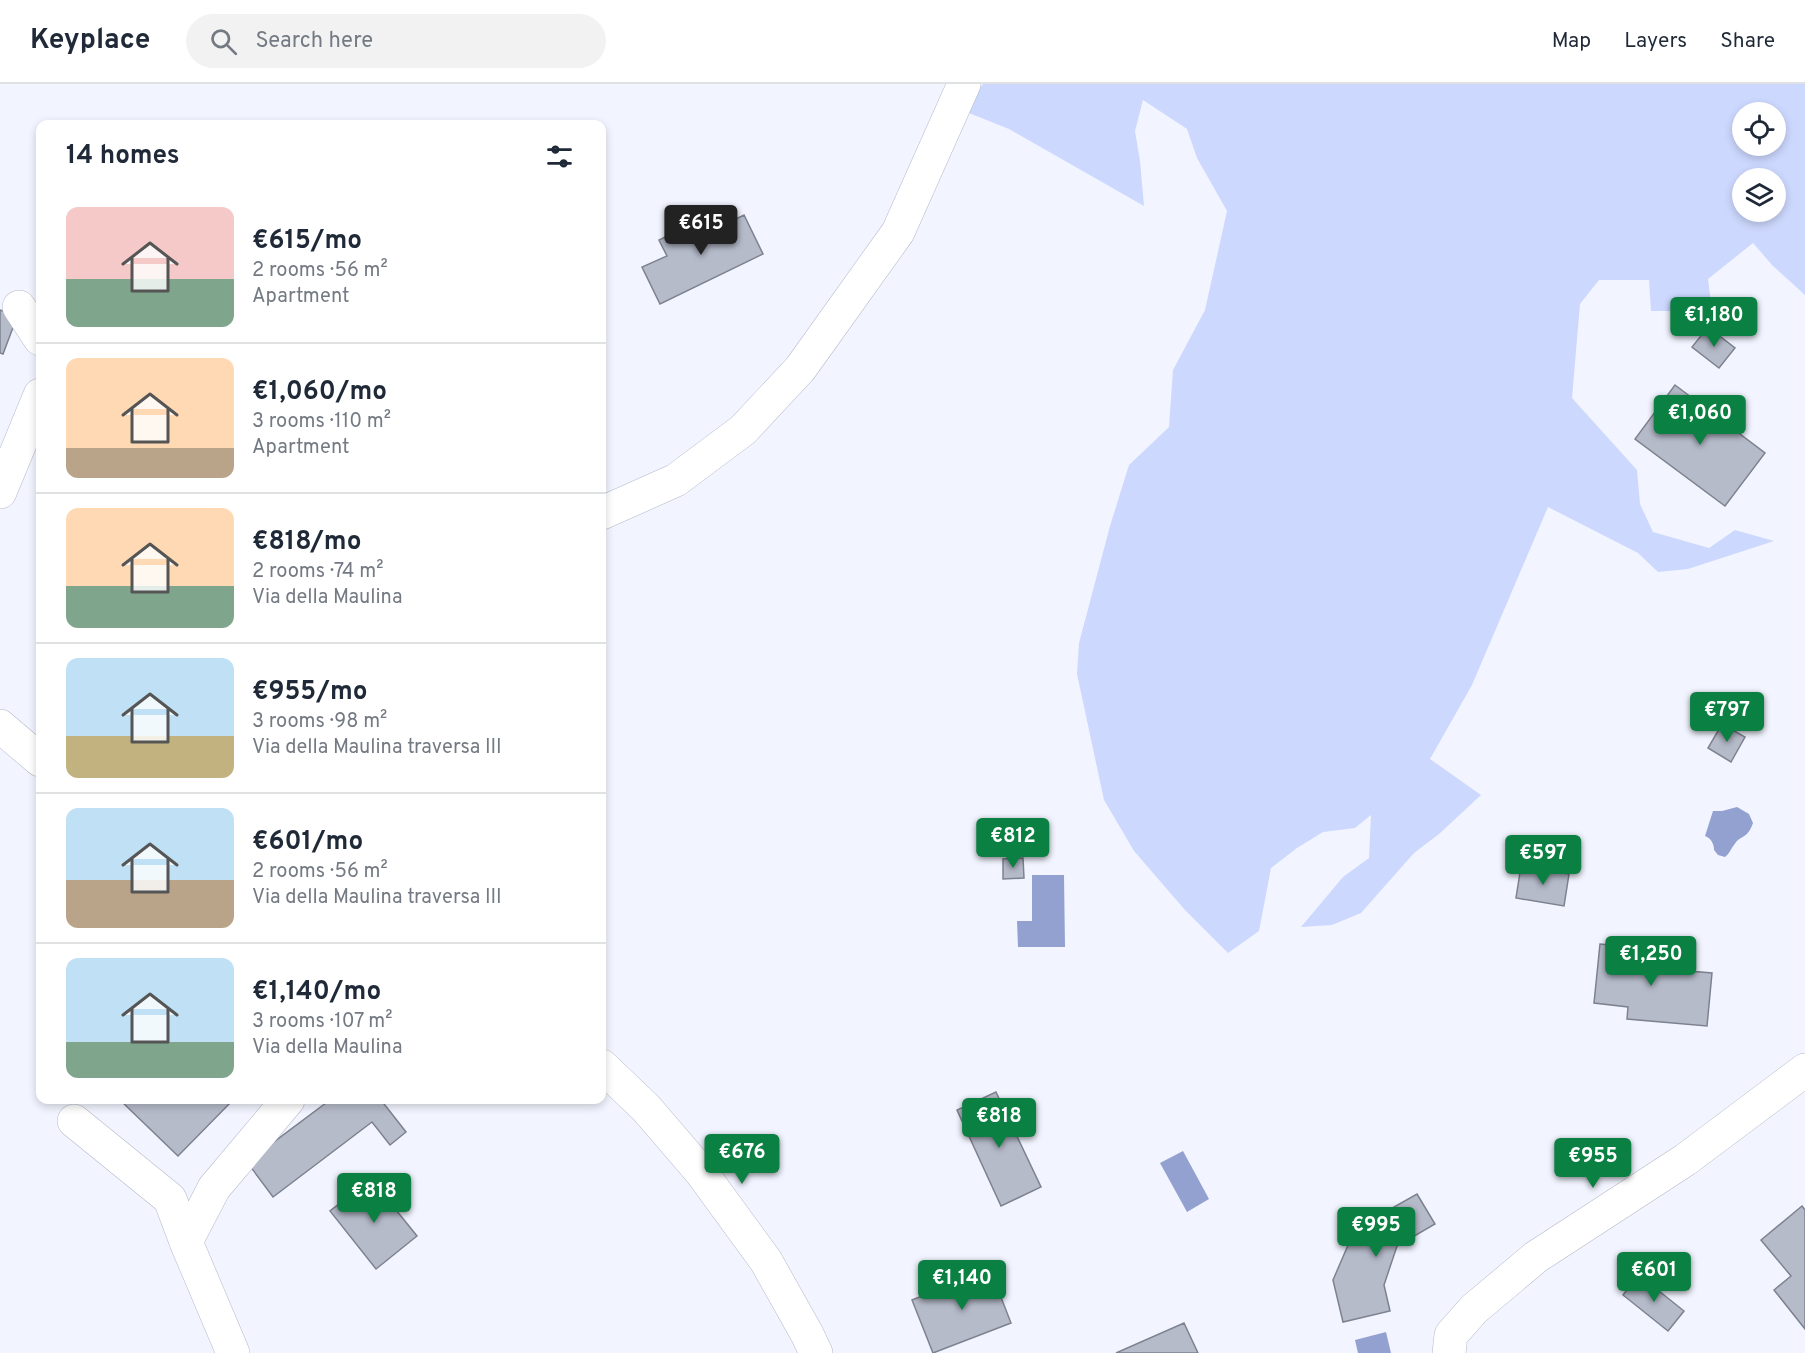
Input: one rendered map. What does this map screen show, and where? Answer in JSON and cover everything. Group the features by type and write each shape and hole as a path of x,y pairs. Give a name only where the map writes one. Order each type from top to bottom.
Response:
{"street":[{"path":"606,511 676,480 743,430 800,369 898,232 964,84"},
{"path":"19,307 36,333"},
{"path":"0,492 36,405"},
{"path":"0,726 36,757"},
{"path":"606,1070 646,1108 701,1172 766,1261 816,1353"},
{"path":"1449,1353 1451,1335 1473,1309 1536,1257 1685,1160 1805,1070"},
{"path":"186,1242 214,1188 285,1104"},
{"path":"74,1121 170,1199 233,1353"}],"shaded area":[{"path":"983,84 1805,84 1805,295 1773,266 1753,243 1708,279 1712,311 1651,311 1649,280 1599,280 1580,304 1572,398 1637,470 1640,504 1653,532 1709,548 1735,530 1774,541 1688,569 1658,572 1638,553 1548,507 1472,685 1430,759 1481,795 1439,834 1414,853 1361,913 1332,925 1301,927 1343,877 1369,858 1371,815 1355,828 1323,832 1297,848 1271,868 1259,931 1228,953 1185,910 1134,851 1104,800 1077,674 1079,643 1129,465 1169,427 1173,370 1205,310 1227,211 1197,158 1187,129 1143,100 1135,131 1144,206 1009,129 964,111"},
{"path":"1737,807 1749,814 1753,823 1746,835 1737,842 1727,856 1718,855 1712,842 1705,836 1713,811"},
{"path":"1032,875 1064,875 1065,947 1018,947 1017,921 1032,921"},
{"path":"1183,1151 1209,1199 1187,1212 1160,1163"},
{"path":"1386,1332 1391,1353 1358,1353 1355,1340"}],"building":[{"path":"709,215 715,229 744,215 763,254 660,304 642,267 667,256 659,240"},
{"path":"0,310 17,317 3,354 0,353"},
{"path":"1708,327 1735,348 1719,368 1692,347"},
{"path":"1675,385 1765,453 1725,506 1635,439"},
{"path":"1722,724 1745,737 1731,762 1708,748"},
{"path":"1023,858 1024,878 1003,879 1003,859"},
{"path":"1521,866 1569,874 1564,906 1516,898"},
{"path":"1600,944 1668,951 1666,969 1712,973 1707,1026 1627,1019 1628,1007 1594,1003"},
{"path":"996,1092 1041,1187 1001,1206 957,1110"},
{"path":"124,1104 229,1104 178,1156"},
{"path":"325,1104 384,1104 406,1132 390,1145 372,1122 273,1197 247,1162"},
{"path":"371,1179 417,1236 376,1269 330,1211"},
{"path":"1417,1194 1435,1224 1397,1246 1384,1285 1390,1311 1343,1322 1333,1280 1355,1229"},
{"path":"1802,1206 1805,1210 1805,1329 1774,1290 1791,1276 1761,1240"},
{"path":"990,1269 1011,1323 933,1353 912,1300"},
{"path":"1639,1275 1684,1311 1668,1331 1623,1295"},
{"path":"1184,1323 1198,1353 1116,1353"}]}
